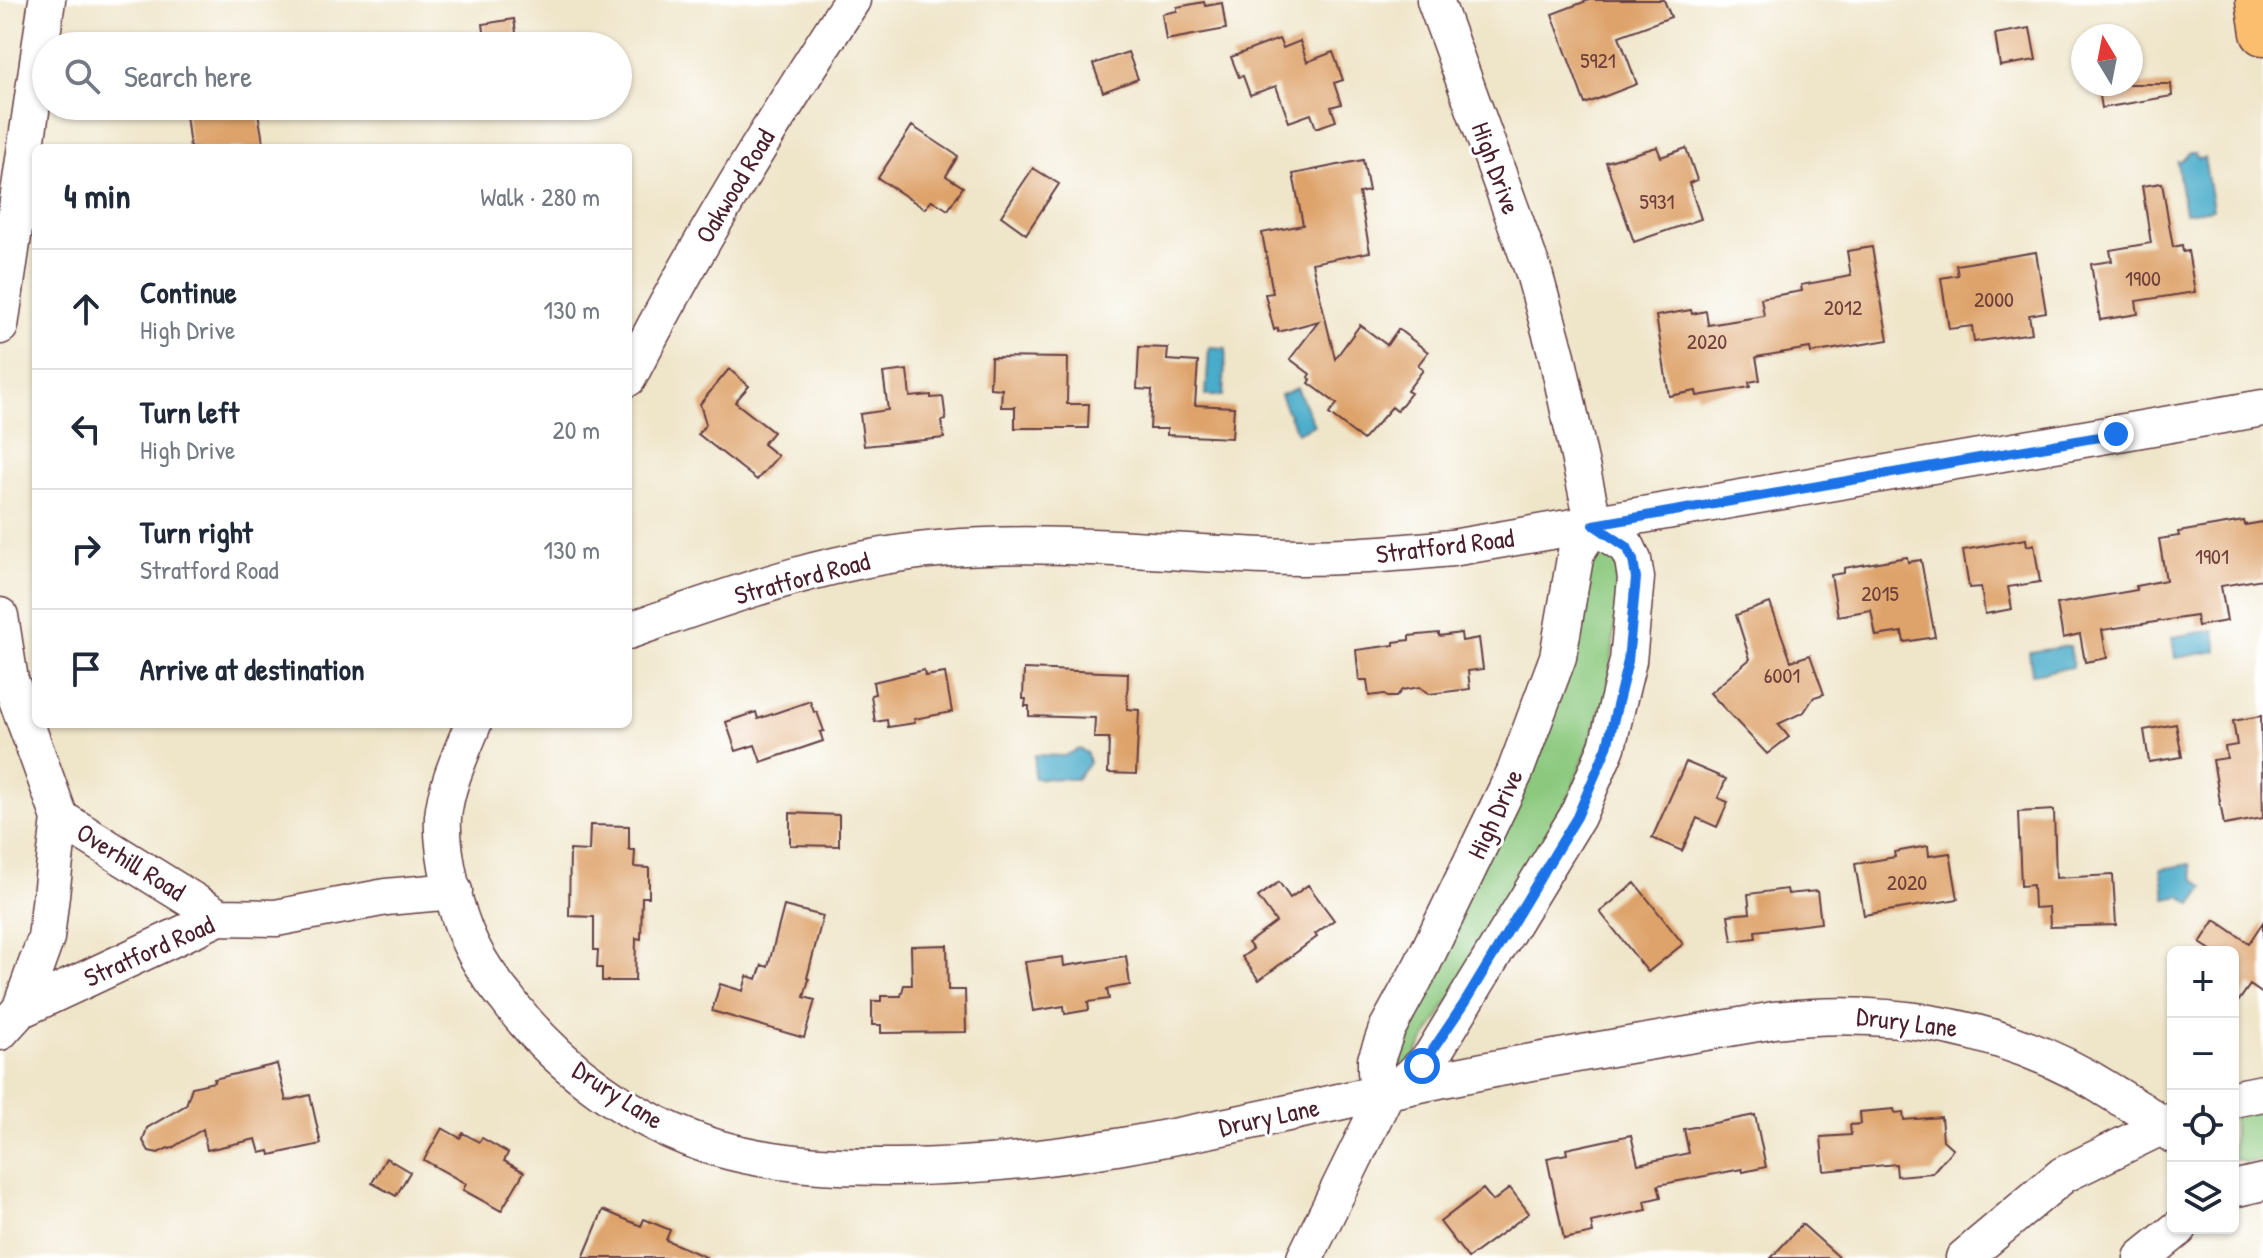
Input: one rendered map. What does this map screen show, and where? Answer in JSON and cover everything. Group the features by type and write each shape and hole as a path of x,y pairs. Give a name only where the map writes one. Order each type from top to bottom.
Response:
{"main road":[{"path":"2258,0 2263,33"}],"street":[{"path":"42,32 47,0"},
{"name":"Oakwood Road","path":"632,371 710,226 852,0"},
{"name":"High Drive","path":"1386,1093 1376,1073 1376,1060 1383,1039 1515,772 1558,657 1576,552 1594,525 1557,356 1534,273 1435,0"},
{"path":"0,326 32,104"},
{"name":"Stratford Road","path":"632,630 760,586 834,566 936,549 1063,546 1268,557 1358,557 1452,548 2263,408"},
{"path":"1305,1258 1386,1093 1408,1079 1431,1057 1577,817 1607,747 1628,661 1636,578 1627,547 1594,525"},
{"name":"Overhill Road","path":"0,616 10,680 60,818 219,917"},
{"path":"454,891 443,817 452,777 471,728"},
{"path":"10,1021 46,938 60,818"},
{"name":"Stratford Road","path":"10,1021 219,917 276,918 386,897 454,891"},
{"name":"Drury Lane","path":"454,891 469,942 488,974 540,1039 592,1084 655,1123 714,1147 776,1162 855,1167 932,1167 1025,1161 1166,1138 1444,1079 1774,1020 1823,1015 1859,1015 1943,1024 2001,1038 2054,1059 2167,1125"},
{"path":"2239,1098 2263,1093"},
{"path":"1964,1258 2063,1175 2167,1128"},
{"path":"2239,1188 2263,1182"},
{"path":"2142,1258 2172,1234"}],"green space":[{"path":"1605,552 1620,568 1609,689 1564,813 1409,1065 1396,1072 1387,1061 1592,555"},
{"path":"2263,1105 2263,1160 2246,1163 2239,1160 2239,1111"}],"water":[{"path":"2194,153 2198,159 2204,158 2213,209 2185,213 2177,162"},
{"path":"1209,347 1226,348 1223,396 1206,396"},
{"path":"1297,388 1314,425 1297,433 1280,395"},
{"path":"2214,630 2217,651 2175,658 2172,637"},
{"path":"2070,646 2073,667 2032,674 2029,652"},
{"path":"1079,749 1087,753 1089,763 1076,779 1034,778 1035,755 1064,756"},
{"path":"2190,864 2193,878 2204,887 2192,904 2181,896 2166,899 2161,869"}],"building":[{"path":"1589,0 1664,0 1671,17 1619,36 1637,84 1585,104 1552,14"},
{"path":"1204,2 1205,6 1222,3 1226,29 1166,40 1162,14 1177,11 1177,7"},
{"path":"514,19 516,32 484,32 483,24"},
{"path":"2030,28 2036,60 2000,66 1995,34"},
{"path":"1279,39 1283,48 1300,41 1307,62 1333,52 1343,80 1334,83 1341,104 1331,107 1336,121 1316,128 1311,114 1289,122 1276,86 1250,95 1231,57"},
{"path":"1128,52 1138,79 1103,92 1093,64"},
{"path":"2143,84 2171,84 2172,96 2102,108 2100,96 2143,96"},
{"path":"187,120 259,120 263,144 190,144"},
{"path":"912,126 958,156 946,176 963,187 948,210 932,200 925,209 878,178"},
{"path":"1657,147 1661,157 1686,148 1697,180 1689,183 1701,219 1634,242 1606,162"},
{"path":"1363,160 1369,191 1359,193 1370,252 1312,263 1335,359 1360,325 1387,345 1398,329 1428,352 1418,365 1423,370 1407,391 1411,393 1397,411 1392,407 1363,440 1329,414 1337,404 1309,383 1310,374 1290,359 1319,321 1278,332 1278,328 1274,330 1265,294 1273,293 1262,233 1303,225 1293,174"},
{"path":"1033,168 1059,184 1026,234 1001,216"},
{"path":"2162,183 2173,247 2182,245 2183,252 2188,251 2195,292 2136,301 2138,314 2100,320 2091,264 2112,261 2110,250 2151,243 2142,186"},
{"path":"1872,247 1888,340 1811,353 1810,348 1756,357 1760,380 1749,382 1750,387 1697,396 1696,391 1669,396 1656,316 1691,310 1692,314 1706,311 1708,325 1764,316 1761,298 1802,291 1801,285 1851,276 1847,251"},
{"path":"2036,252 2046,312 2029,315 2032,333 1974,342 1972,326 1949,329 1941,278 1958,275 1956,265"},
{"path":"1139,347 1168,348 1167,360 1198,362 1195,405 1234,407 1232,438 1167,435 1167,429 1150,429 1152,390 1137,389"},
{"path":"991,357 1068,358 1067,404 1089,404 1088,428 1015,428 1015,407 1001,407 1002,389 990,388"},
{"path":"729,369 749,386 735,402 773,432 763,444 778,456 757,480 698,434 706,424 700,404"},
{"path":"907,370 910,397 943,397 946,420 942,421 944,438 864,446 860,414 888,410 883,373"},
{"path":"2244,521 2245,525 2263,522 2263,579 2221,586 2227,621 2198,626 2196,616 2102,630 2107,658 2085,662 2080,634 2063,638 2057,604 2137,590 2136,586 2166,580 2159,539 2179,536 2178,532"},
{"path":"2026,539 2027,546 2034,544 2040,582 2008,587 2012,609 1985,614 1981,587 1969,588 1963,550"},
{"path":"1907,557 1908,562 1921,560 1935,637 1904,642 1902,632 1876,636 1871,610 1838,616 1831,575 1844,573 1844,568"},
{"path":"1770,603 1791,661 1810,655 1824,694 1814,697 1804,712 1778,724 1789,737 1767,754 1710,693 1750,659 1736,615"},
{"path":"1439,633 1439,636 1461,633 1462,641 1479,638 1483,669 1468,671 1470,689 1429,694 1420,687 1402,690 1396,697 1384,694 1369,696 1367,680 1359,680 1356,650 1394,645 1394,642 1409,640 1409,636"},
{"path":"1024,669 1128,673 1127,709 1139,710 1136,774 1108,773 1109,738 1094,738 1095,718 1029,716 1029,706 1025,706 1026,699 1023,699"},
{"path":"924,670 925,676 945,673 952,712 888,727 887,720 875,722 871,695 875,694 873,682"},
{"path":"810,701 824,731 820,732 823,741 761,762 755,745 736,751 726,722 756,712 758,719"},
{"path":"2261,716 2263,818 2224,825 2213,760 2227,758 2225,747 2237,745 2233,721"},
{"path":"2176,724 2182,757 2149,762 2144,730"},
{"path":"1686,762 1726,779 1718,798 1728,802 1717,827 1697,818 1682,851 1652,838"},
{"path":"2054,810 2056,878 2113,875 2116,925 2050,927 2049,907 2034,908 2033,885 2021,886 2018,812"},
{"path":"790,813 839,815 839,846 790,845"},
{"path":"590,825 629,826 629,850 635,850 634,867 649,868 649,897 642,897 641,939 636,938 635,981 602,981 602,968 597,968 598,950 594,950 594,917 569,916 570,850 589,851"},
{"path":"1928,846 1929,856 1950,853 1958,899 1864,915 1855,864 1895,857 1894,852"},
{"path":"1279,882 1290,898 1308,885 1334,920 1315,934 1317,937 1259,980 1242,957 1253,949 1248,943 1276,922 1258,897"},
{"path":"1635,883 1683,944 1648,972 1600,912"},
{"path":"1787,889 1788,894 1817,891 1821,923 1755,931 1756,938 1732,941 1728,915 1750,913 1748,894"},
{"path":"784,906 823,916 804,997 815,1000 804,1038 712,1011 720,984 743,991 747,976 757,979 762,965 768,967"},
{"path":"2215,920 2249,943 2263,922 2263,994 2250,985 2239,1001 2239,946 2205,946 2200,943"},
{"path":"947,945 948,990 965,990 966,1032 881,1033 881,1025 872,1025 872,1001 881,1001 881,996 901,996 904,985 912,985 911,946"},
{"path":"1126,956 1130,985 1107,989 1109,999 1088,1002 1089,1010 1065,1014 1064,1006 1033,1011 1025,962 1063,957 1064,966"},
{"path":"277,1064 286,1101 310,1095 321,1144 270,1155 269,1151 260,1153 256,1139 207,1150 203,1129 170,1149 158,1153 149,1151 143,1141 147,1128 186,1105 192,1087"},
{"path":"1894,1109 1895,1113 1903,1112 1904,1120 1941,1117 1943,1140 1953,1149 1932,1173 1897,1176 1896,1164 1824,1171 1821,1137 1851,1135 1850,1125 1861,1124 1860,1112"},
{"path":"1755,1115 1766,1167 1658,1185 1661,1197 1645,1201 1647,1210 1591,1222 1593,1233 1564,1239 1547,1158 1567,1154 1566,1149 1631,1135 1638,1164 1689,1153 1684,1129"},
{"path":"442,1128 460,1138 463,1133 479,1142 482,1138 508,1153 504,1161 524,1172 501,1211 463,1190 466,1184 424,1160"},
{"path":"386,1158 410,1172 396,1196 372,1183"},
{"path":"1510,1188 1529,1213 1468,1258 1440,1222 1483,1189 1493,1201"},
{"path":"603,1210 641,1226 644,1219 670,1230 666,1240 708,1258 583,1258"},
{"path":"1802,1224 1840,1258 1771,1258"}],"route":[{"path":"1422,1066 1431,1057 1577,817 1607,747 1628,661 1636,578 1627,547 1594,525 2116,434"}]}
